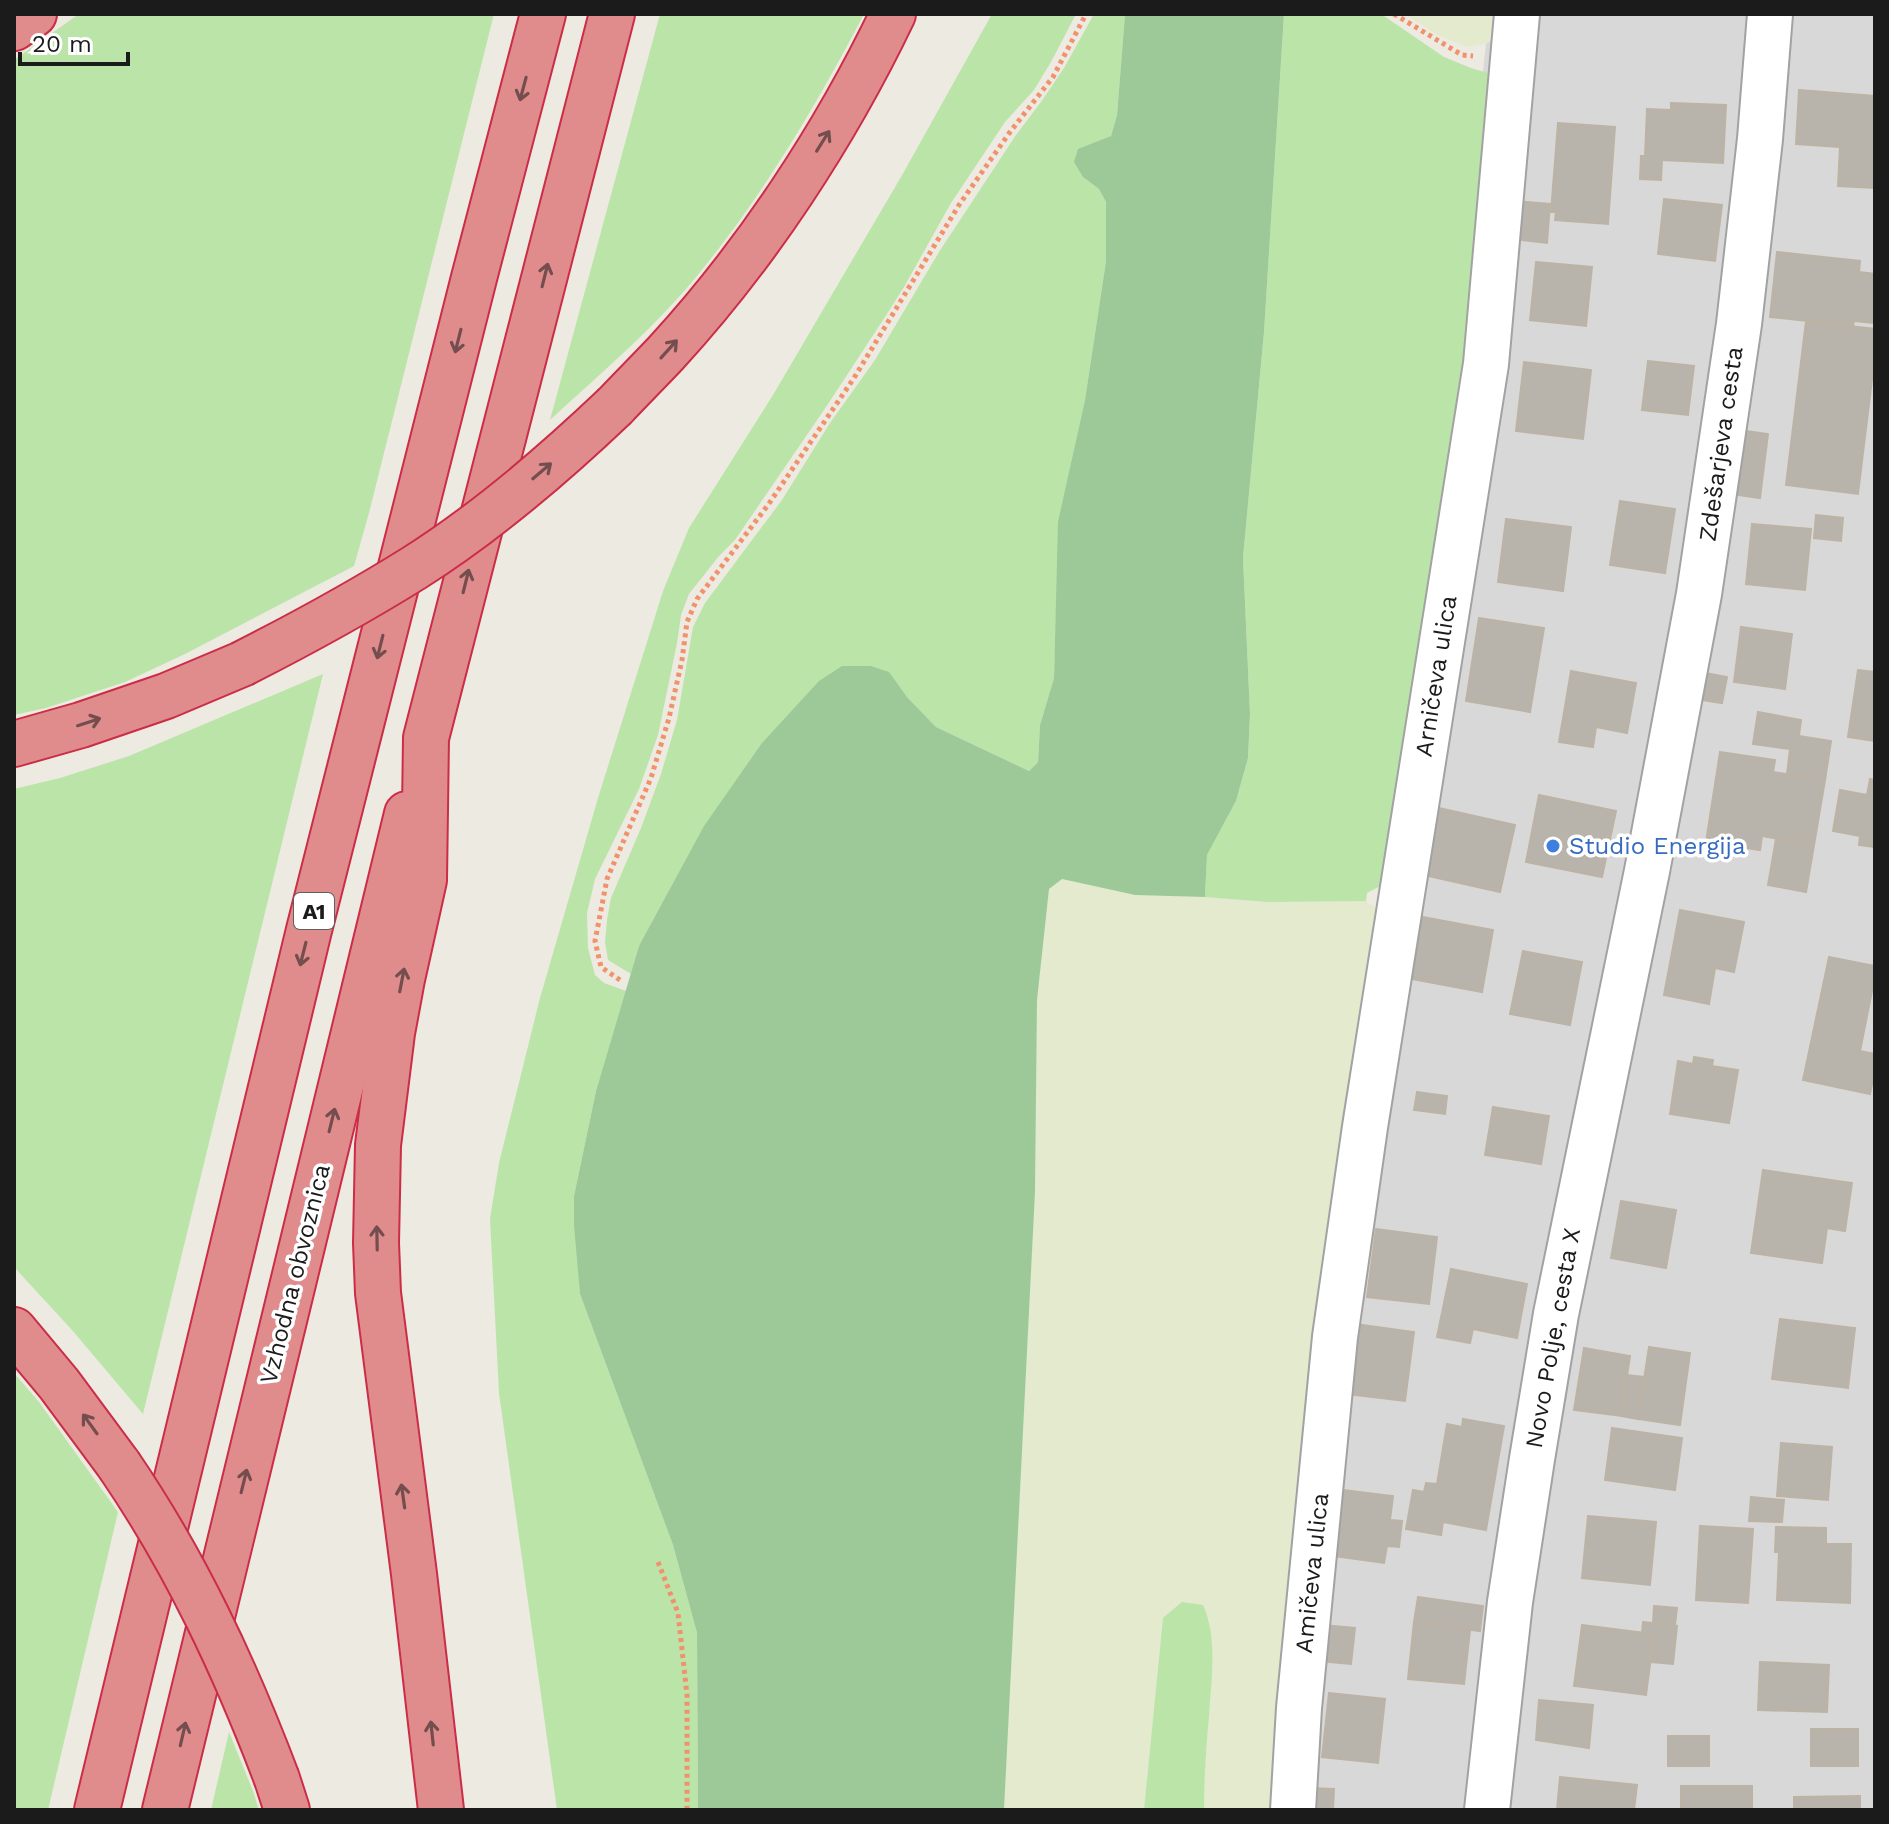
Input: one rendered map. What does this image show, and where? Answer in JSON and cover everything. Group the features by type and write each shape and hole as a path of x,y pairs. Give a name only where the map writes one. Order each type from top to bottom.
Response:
{"highway":[{"path":"14,28 34,14"},
{"name":"A1","path":"97,1810 309,930 543,14"},
{"path":"441,1810 378,1293 378,1145 402,979 424,880 426,738 612,14"},
{"path":"14,744 152,701 242,664 333,617 416,566 495,510 577,442 667,352 728,279 787,199 838,118 893,14"},
{"name":"Vzhodna obvoznica","path":"165,1810 426,738"},
{"path":"14,1330 84,1415 137,1491 186,1573 253,1715 282,1794"}],"street":[{"name":"Arničeva ulica","path":"1335,1337 1486,364 1517,14"},
{"name":"Zdešarjeva cesta","path":"1647,871 1699,594 1739,324 1760,139 1770,14"},
{"name":"Novo Polje, cesta X","path":"1487,1810 1510,1602 1534,1445 1577,1208 1647,871"},
{"name":"Amičeva ulica","path":"1293,1810 1299,1708 1335,1337"}],"path":[{"path":"620,980 601,967 595,941 601,906 607,879 651,778 669,718 687,622 697,599 768,505 854,378 959,205 1053,77 1086,14"},
{"path":"1394,14 1462,55 1513,63"},
{"path":"658,1562 678,1613 687,1695 687,1810"}],"shaded area":[{"path":"1489,14 1875,14 1875,1810 1282,1810 1402,850"}],"green space":[{"path":"79,14 494,14 354,566 125,682 46,708 14,715 14,60"},
{"path":"660,14 864,14 789,147 701,271 666,311 550,420"},
{"path":"992,14 1076,14 1034,90 1005,122 951,203 904,287 826,407 735,540 689,594 681,615 658,735 639,789 595,879 587,913 588,948 595,975 604,983 626,991 596,1091 574,1196 580,1294 673,1545 697,1633 698,1810 557,1810 499,1393 490,1219 499,1163 540,998 598,798 663,591 689,528 773,395"},
{"path":"1094,14 1125,14 1117,115 1111,136 1098,142 1083,177 1099,189 1106,202 1106,261 1085,400 1059,522 1054,678 1040,725 1038,762 1029,771 936,727 888,672 639,946 631,974 608,960 605,942 607,920 611,898 641,828 677,720 693,627 705,603 782,500 830,423 875,360 939,252 1064,68"},
{"path":"1125,14 1284,14 1264,332 1243,558 1250,714 1248,758 1236,801 1207,855 1205,897 1135,895 1062,879 1049,889 1037,1000 1035,1192 1004,1810 698,1810 697,1633 673,1545 580,1294 574,1196 596,1091 639,946 704,826 762,743 819,681 842,666 871,666 889,672 907,697 936,727 1029,771 1038,762 1040,725 1054,678 1058,522 1085,400 1106,261 1106,202 1099,189 1083,177 1074,162 1078,149 1111,136 1117,115"},
{"path":"1284,14 1381,14 1444,57 1498,76 1504,106 1386,883 1367,893 1366,901 1267,902 1205,897 1207,855 1236,801 1248,758 1250,714 1243,558 1264,332"},
{"path":"1405,14 1512,14 1512,21 1488,43 1466,47 1436,34"},
{"path":"323,674 143,1414 14,1267 14,789 129,756"},
{"path":"1062,879 1135,895 1267,902 1366,901 1381,912 1282,1810 1204,1810 1212,1668 1209,1619 1163,1619 1144,1810 1004,1810 1035,1192 1037,1000 1049,889"},
{"path":"14,1373 39,1402 118,1512 48,1810 14,1810"},
{"path":"1182,1602 1203,1605 1211,1631 1212,1674 1204,1810 1144,1810 1163,1618"},
{"path":"229,1732 253,1791 259,1810 211,1810"}],"building":[{"path":"1799,90 1875,96 1875,188 1838,186 1840,147 1796,144"},
{"path":"1671,103 1726,105 1723,163 1662,160 1661,180 1640,179 1641,156 1645,156 1647,109 1671,110"},
{"path":"1558,123 1615,127 1608,224 1555,220 1556,212 1551,212"},
{"path":"1664,199 1722,205 1715,261 1658,254"},
{"path":"1516,201 1550,204 1547,243 1513,239"},
{"path":"1777,252 1860,261 1859,272 1875,274 1873,323 1854,321 1853,326 1770,317"},
{"path":"1536,262 1592,267 1586,326 1530,320"},
{"path":"1806,321 1875,329 1875,355 1858,494 1786,485"},
{"path":"1648,361 1694,366 1688,415 1642,410"},
{"path":"1524,362 1591,370 1583,439 1516,431"},
{"path":"1739,430 1768,434 1760,498 1731,494"},
{"path":"1620,501 1675,509 1665,573 1610,565"},
{"path":"1816,515 1843,518 1841,541 1814,538"},
{"path":"1506,519 1571,527 1563,591 1498,582"},
{"path":"1752,524 1811,529 1805,590 1746,584"},
{"path":"1479,618 1544,628 1530,712 1466,701"},
{"path":"1741,627 1792,634 1785,689 1734,682"},
{"path":"1858,670 1875,672 1875,741 1848,737"},
{"path":"1571,671 1636,683 1627,733 1596,727 1593,747 1559,742"},
{"path":"1700,672 1727,677 1722,703 1695,699"},
{"path":"1758,712 1801,720 1799,736 1831,741 1825,780 1787,774 1790,749 1753,744"},
{"path":"1720,752 1775,760 1773,772 1825,780 1814,845 1762,836 1760,850 1706,842"},
{"path":"1870,779 1875,780 1875,847 1859,845 1860,836 1833,831 1840,790 1867,795"},
{"path":"1539,795 1616,811 1602,877 1526,862"},
{"path":"1430,806 1515,825 1500,892 1415,873"},
{"path":"1776,839 1814,845 1806,892 1768,885"},
{"path":"1680,910 1744,922 1734,972 1715,968 1709,1004 1664,995"},
{"path":"1412,915 1493,930 1482,992 1401,977"},
{"path":"1523,951 1582,962 1570,1025 1510,1014"},
{"path":"1829,957 1875,966 1860,1051 1875,1054 1870,1094 1803,1080"},
{"path":"1694,1057 1713,1060 1712,1066 1738,1070 1729,1123 1670,1114 1678,1061 1693,1064"},
{"path":"1417,1092 1447,1096 1445,1114 1414,1110"},
{"path":"1493,1107 1549,1116 1541,1164 1485,1155"},
{"path":"1763,1170 1852,1183 1845,1231 1827,1228 1822,1263 1751,1253"},
{"path":"1621,1201 1676,1210 1666,1268 1611,1258"},
{"path":"1376,1229 1437,1237 1429,1304 1367,1297"},
{"path":"1451,1269 1527,1284 1517,1338 1473,1329 1470,1343 1437,1337"},
{"path":"1780,1319 1855,1328 1848,1388 1772,1379"},
{"path":"1355,1324 1414,1332 1405,1401 1346,1394"},
{"path":"1649,1347 1690,1353 1680,1425 1638,1419"},
{"path":"1584,1348 1630,1356 1621,1416 1574,1410"},
{"path":"1626,1375 1644,1377 1638,1419 1621,1416"},
{"path":"1463,1419 1504,1426 1486,1530 1443,1522 1441,1535 1406,1529 1413,1490 1424,1492 1426,1483 1437,1484 1447,1424 1462,1427"},
{"path":"1612,1428 1682,1438 1675,1490 1605,1480"},
{"path":"1781,1443 1832,1447 1828,1500 1777,1496"},
{"path":"1335,1489 1393,1496 1390,1520 1402,1521 1399,1547 1387,1546 1384,1563 1326,1555"},
{"path":"1751,1497 1784,1500 1782,1522 1749,1521"},
{"path":"1588,1516 1656,1522 1650,1585 1582,1578"},
{"path":"1700,1526 1753,1529 1748,1603 1696,1600"},
{"path":"1776,1527 1826,1528 1826,1544 1851,1544 1850,1603 1777,1600 1779,1552 1775,1552"},
{"path":"1418,1597 1483,1606 1480,1631 1414,1622"},
{"path":"1654,1606 1677,1608 1675,1625 1653,1623"},
{"path":"1414,1622 1470,1630 1464,1684 1408,1679"},
{"path":"1643,1622 1677,1626 1673,1664 1651,1662 1654,1634 1642,1633"},
{"path":"1322,1625 1355,1628 1351,1664 1319,1661"},
{"path":"1582,1625 1654,1634 1646,1695 1574,1686"},
{"path":"1760,1662 1829,1665 1827,1712 1758,1710"},
{"path":"1329,1693 1385,1699 1378,1763 1322,1757"},
{"path":"1539,1700 1593,1705 1589,1748 1536,1740"},
{"path":"1811,1729 1858,1729 1858,1766 1811,1766"},
{"path":"1668,1736 1709,1736 1709,1766 1668,1766"},
{"path":"1560,1777 1637,1785 1634,1810 1557,1810"},
{"path":"1681,1786 1752,1786 1752,1810 1681,1810"},
{"path":"1307,1788 1334,1789 1333,1810 1306,1810"},
{"path":"1860,1796 1860,1810 1794,1810 1794,1797"}],"place":[{"name":"Studio Energija","path":"1553,846"}]}
